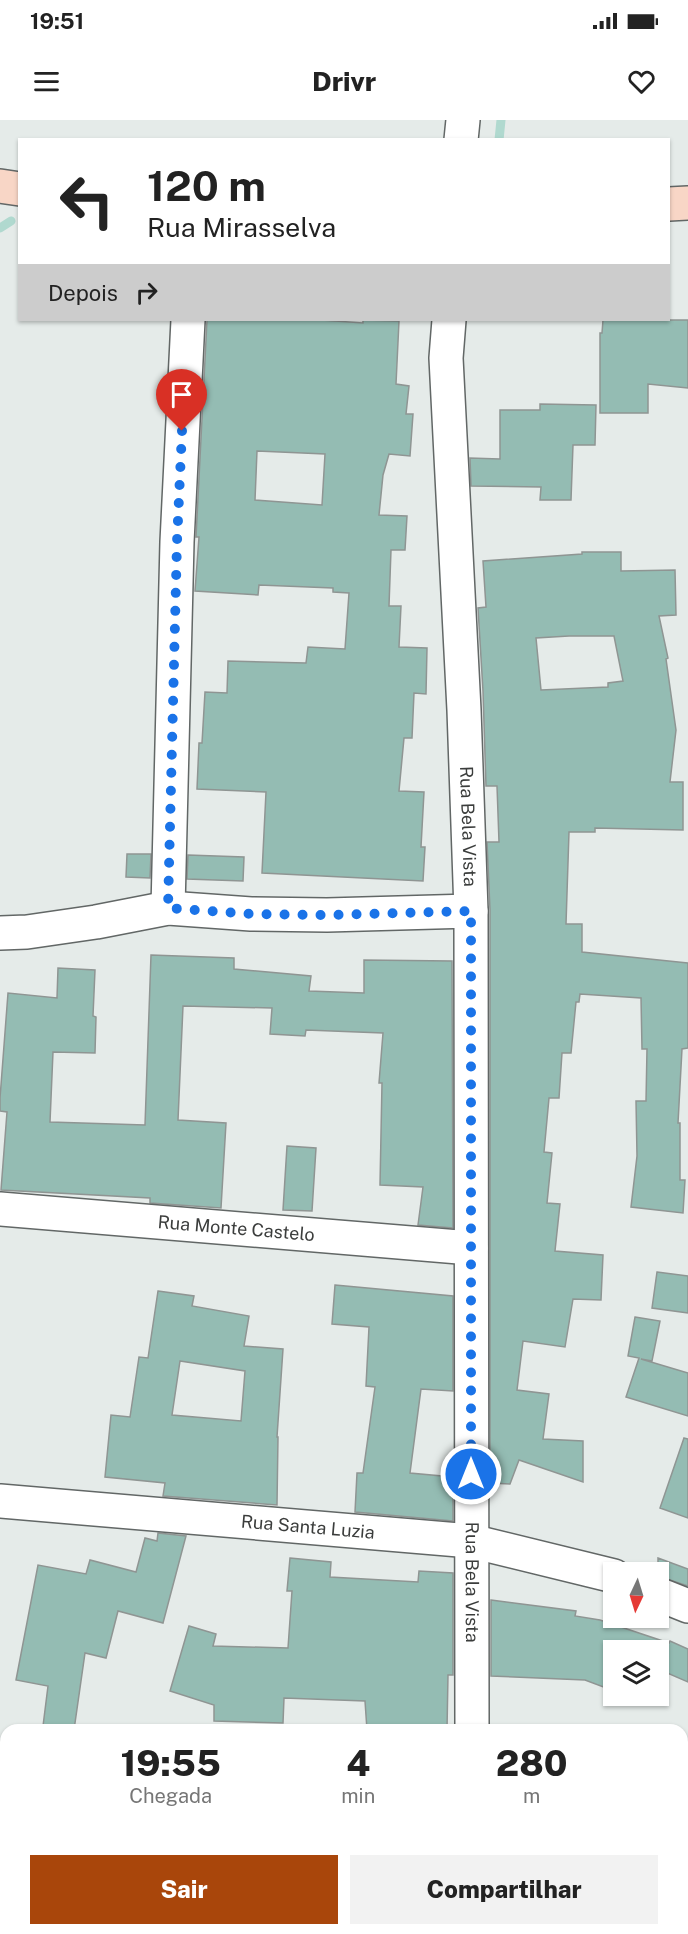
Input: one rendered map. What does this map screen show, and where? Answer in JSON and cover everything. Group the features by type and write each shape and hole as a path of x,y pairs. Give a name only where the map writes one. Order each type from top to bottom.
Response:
{"street":[{"path":"461,138 463,120"},
{"path":"0,186 18,189"},
{"path":"670,204 688,203"},
{"path":"168,908 177,542 188,321"},
{"name":"Rua Bela Vista","path":"449,321 446,358 464,710 471,911 472,1724"},
{"path":"0,933 27,932 96,922 168,908 251,914 327,915 471,911"},
{"name":"Rua Monte Castelo","path":"0,1209 471,1248"},
{"name":"Rua Santa Luzia","path":"0,1502 471,1541 603,1573"},
{"path":"669,1598 688,1606"}],"building":[{"path":"688,320 688,388 648,384 648,413 600,413 600,333 602,333 603,321"},
{"path":"207,321 363,323 363,321 399,321 396,384 409,386 406,414 413,414 410,456 389,454 383,475 379,515 407,516 405,550 391,550 389,606 401,606 399,647 427,648 426,694 414,693 412,738 404,738 399,791 424,792 421,847 425,847 423,881 262,873 266,792 197,789 205,692 227,693 228,661 306,663 308,647 345,649 349,593 333,592 333,588 259,585 258,595 195,591 199,537 196,537","holes":["257,451 325,454 322,505 255,500"]},
{"path":"540,404 596,405 595,445 573,445 571,500 540,500 541,487 471,486 470,458 500,459 500,410 540,410"},
{"path":"582,552 621,552 621,571 675,570 676,615 659,616 668,658 666,659 676,730 670,782 683,782 683,830 595,828 595,832 569,832 566,924 582,924 582,952 688,963 688,1048 682,1049 678,1123 680,1123 680,1180 685,1180 683,1213 631,1207 637,1156 636,1101 646,1101 647,1049 642,1049 641,998 580,994 579,1002 576,1002 571,1053 562,1053 559,1098 549,1098 544,1152 552,1153 547,1203 560,1204 555,1251 603,1255 601,1300 573,1299 565,1347 523,1341 517,1390 549,1394 543,1439 583,1441 583,1482 519,1460 510,1484 490,1483 490,910 487,842 499,842 497,786 486,786 478,608 486,607 483,561 582,554","holes":["614,636 623,681 608,683 608,687 541,690 536,638"]},
{"path":"127,854 151,854 150,878 126,877"},
{"path":"188,855 244,857 243,881 187,879"},
{"path":"151,955 234,958 234,969 311,976 309,991 364,993 364,960 452,961 453,1228 418,1225 423,1187 380,1185 382,1083 379,1083 383,1033 306,1030 305,1036 270,1034 272,1008 183,1006 178,1120 226,1123 221,1208 150,1203 150,1198 1,1190 7,1112 0,1111 0,1098 8,993 57,998 58,968 95,970 93,1016 96,1017 95,1053 53,1052 50,1122 145,1125"},
{"path":"287,1146 316,1148 312,1211 283,1210"},
{"path":"657,1272 688,1276 688,1313 652,1308"},
{"path":"335,1285 453,1296 453,1391 421,1389 410,1473 453,1477 453,1521 355,1512 357,1473 363,1473 375,1387 366,1386 369,1327 332,1324"},
{"path":"158,1291 194,1296 192,1306 249,1316 244,1346 283,1349 277,1437 277,1505 163,1496 165,1483 105,1477 111,1415 130,1417 139,1357 148,1358","holes":["180,1361 245,1371 241,1421 172,1415"]},
{"path":"635,1317 660,1321 652,1361 641,1359 688,1373 688,1416 626,1397 639,1358 628,1356"},
{"path":"684,1438 688,1439 688,1518 660,1508"},
{"path":"158,1533 186,1536 163,1623 118,1611 106,1658 85,1653 75,1724 43,1724 48,1686 16,1680 38,1565 86,1574 90,1560 136,1572 145,1538 157,1541"},
{"path":"290,1558 331,1562 330,1577 418,1582 419,1571 453,1573 453,1675 448,1675 447,1724 367,1724 365,1701 284,1698 283,1723 214,1721 214,1705 170,1691 189,1626 216,1634 213,1646 288,1648 292,1591 287,1591"},
{"path":"669,1562 688,1569 688,1586 669,1580"},
{"path":"491,1600 576,1611 575,1616 603,1621 603,1628 624,1628 660,1640 603,1640 603,1687 585,1680 491,1676"},
{"path":"670,1641 688,1649 688,1682 669,1674"}],"waterway":[{"path":"499,138 501,120"},
{"path":"0,228 11,221"}],"route":[{"path":"182,431 168,908 251,914 327,915 471,911 471,1474"}]}
